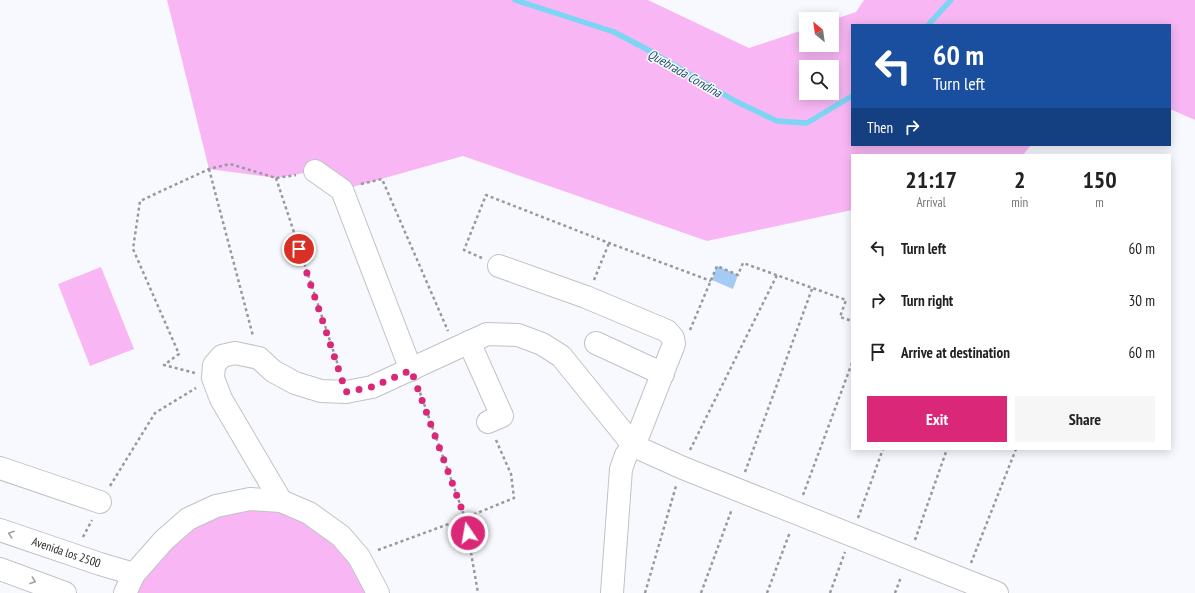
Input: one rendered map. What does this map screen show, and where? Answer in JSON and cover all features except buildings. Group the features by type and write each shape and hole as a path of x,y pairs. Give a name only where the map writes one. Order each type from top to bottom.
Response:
{"street":[{"path":"315,171 342,190 411,370"},
{"path":"499,266 586,297 667,331 673,338 674,344 663,374 634,446 626,455 621,469 612,593"},
{"path":"281,501 221,400 213,378 214,365 222,356 236,353 259,358 273,371 295,383 320,391 346,392 372,387 487,334 518,335 542,344 561,356 634,446 683,468 997,593"},
{"path":"596,343 663,374"},
{"path":"463,346 502,416 488,422"},
{"path":"0,468 100,502"},
{"path":"130,583 164,540 188,519 216,506 250,499 281,501 308,513 341,536 359,557 378,593"},
{"name":"Avenida los 2500","path":"0,530 74,556 130,583"},
{"path":"0,569 65,593"}],"path":[{"path":"213,378 164,365 179,354 132,249 140,201 209,169 230,164 276,178 315,171"},
{"path":"209,169 259,358"},
{"path":"276,178 346,392"},
{"path":"382,179 463,346"},
{"path":"499,266 464,250 486,195 609,244 711,281"},
{"path":"586,297 609,244"},
{"path":"690,331 717,266 738,275 743,263 846,300 840,317 851,321"},
{"path":"687,456 777,275"},
{"path":"701,593 812,289"},
{"path":"801,502 851,366"},
{"path":"411,370 465,518 478,593"},
{"path":"74,556 100,502 155,413 213,378"},
{"path":"359,557 465,518 514,498 511,474 488,422"},
{"path":"856,523 883,450"},
{"path":"913,546 947,450"},
{"path":"969,568 1016,450"},
{"path":"645,593 678,480"},
{"path":"767,593 792,526"},
{"path":"830,593 847,547"},
{"path":"896,593 902,576"}],"shaded area":[{"path":"167,0 648,0 749,48 799,31 799,52 839,52 839,18 856,12 864,0 1195,0 1195,120 1171,109 1171,24 851,24 851,146 1030,146 1024,154 851,154 851,210 707,241 463,156 342,190 315,171 276,178 209,169"},
{"path":"101,267 134,349 90,366 58,284"},
{"path":"216,506 309,513 378,593 126,593 134,574"}],"waterway":[{"name":"Quebrada Condina","path":"515,0 614,32 652,52 735,101 777,121 807,123 851,97"},
{"name":"Quebrada Condina","path":"929,24 951,0"}],"route":[{"path":"299,249 346,392 372,387 411,370 465,518 468,533"}]}
